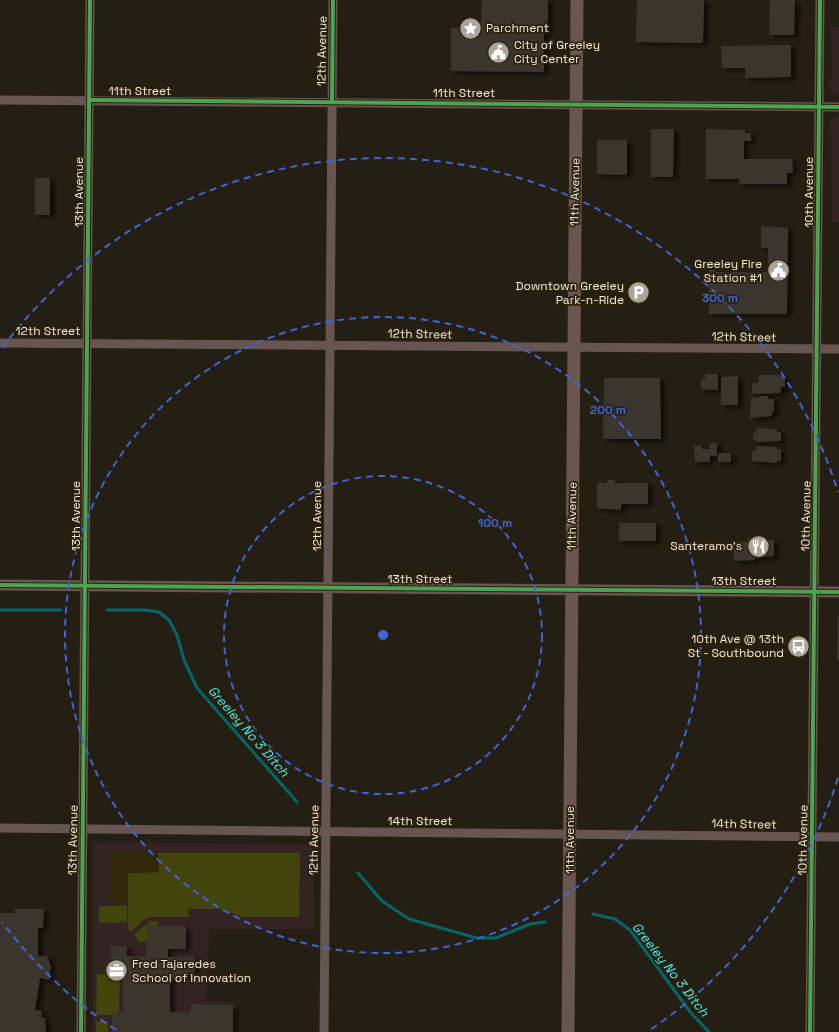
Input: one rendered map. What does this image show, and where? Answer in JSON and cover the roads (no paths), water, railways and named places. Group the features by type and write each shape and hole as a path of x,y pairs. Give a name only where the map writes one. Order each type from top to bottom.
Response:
{"main road":[{"name":"11th Avenue","path":"568,1032 577,0"}],"street":[{"name":"13th Avenue","path":"81,1032 90,0"},
{"name":"12th Avenue","path":"324,1032 332,0"},
{"name":"10th Avenue","path":"810,1032 820,0"},
{"name":"11th Street","path":"0,100 839,107"},
{"name":"12th Street","path":"0,342 839,350"},
{"name":"13th Street","path":"0,585 839,592"},
{"name":"14th Street","path":"0,828 839,836"}],"waterway":[{"name":"Greeley No 3 Ditch","path":"0,610 61,610"},
{"name":"Greeley No 3 Ditch","path":"107,610 145,610 159,612 169,620 177,635 184,660 197,688 297,802"},
{"name":"Greeley No 3 Ditch","path":"358,873 382,901 409,919 477,938 496,938 530,924 545,922"},
{"name":"Greeley No 3 Ditch","path":"593,914 615,919 630,930 691,1013 709,1032"}],"place":[{"name":"Parchment","path":"471,28"},
{"name":"City of Greeley City Center","path":"498,52"},
{"name":"Greeley Fire Station #1","path":"778,271"},
{"name":"Downtown Greeley Park-n-Ride","path":"639,293"},
{"name":"Santeramo's","path":"758,546"},
{"name":"10th Ave @ 13th St - Southbound","path":"799,646"},
{"name":"Fred Tajaredes School of Innovation","path":"117,971"}]}
